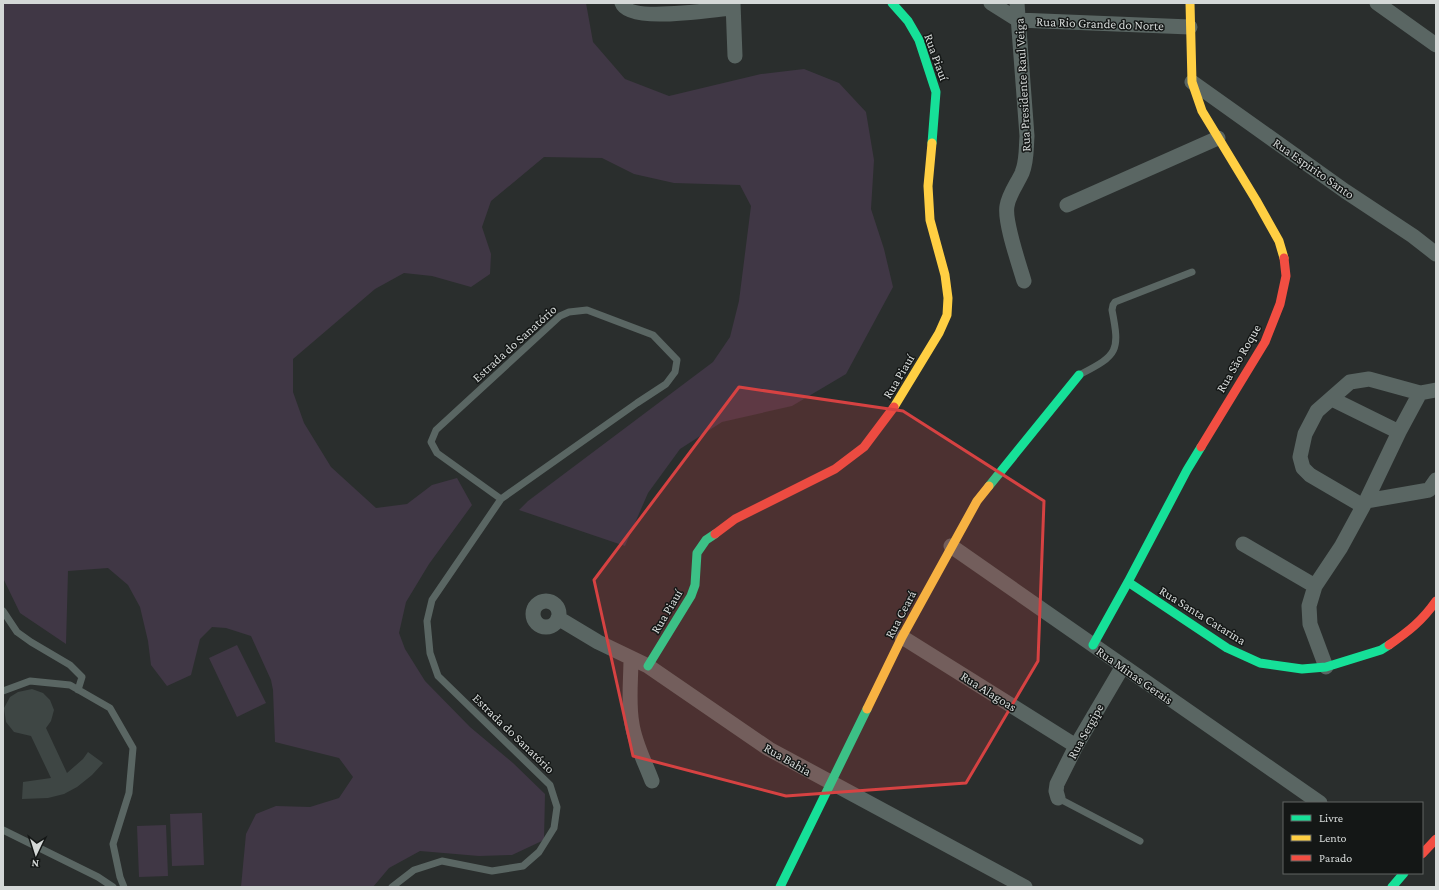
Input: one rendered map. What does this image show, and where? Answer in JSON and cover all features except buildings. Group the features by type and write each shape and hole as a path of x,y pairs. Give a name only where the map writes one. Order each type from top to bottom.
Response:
{"street":[{"path":"622,3 623,6 631,12 653,14 677,14 733,5 735,56"},
{"name":"Rua Piauí","path":"648,666 691,596 696,585 697,553 706,540 735,519 835,469 864,447 892,410 939,333 947,315 948,298 945,275 930,220 928,186 936,92 920,40 908,21 892,3"},
{"name":"Rua Rio Grande do Norte","path":"991,3 1018,20 1190,27"},
{"name":"Rua Presidente Raul Veiga","path":"1017,3 1026,136 1026,157 1022,172 1009,196 1006,208 1007,221 1024,281"},
{"name":"Rua São Roque","path":"1093,646 1187,470 1265,342 1280,304 1286,276 1285,261 1279,241 1202,111 1192,82 1190,3"},
{"path":"1377,3 1436,45"},
{"name":"Rua Espirito Santo","path":"1192,82 1345,191 1413,236 1436,254"},
{"path":"1067,205 1218,138"},
{"name":"Rua Ceará","path":"780,887 902,637 977,501 1079,375"},
{"path":"1434,489 1364,504 1310,475 1303,468 1300,457 1305,434 1317,411 1350,382 1369,379 1420,393 1436,390"},
{"path":"1326,667 1310,624 1309,606 1315,586 1341,546 1364,504 1398,432 1420,393"},
{"path":"1332,399 1398,432"},
{"path":"1243,544 1315,586"},
{"name":"Rua Minas Gerais","path":"951,546 1319,802"},
{"name":"Rua Santa Catarina","path":"1128,582 1226,648 1260,662 1302,669 1326,667 1381,650 1405,634 1426,616 1436,601"},
{"name":"Rua Bahia","path":"558,618 598,642 648,666 769,749 831,784 1025,887"},
{"name":"Rua Alagoas","path":"902,637 1076,746"},
{"path":"631,658 632,724 638,745 652,780"},
{"name":"Rua Sergipe","path":"1058,798 1056,791 1057,784 1076,746 1123,666"},
{"path":"1423,853 1436,839"},
{"path":"1392,887 1403,874"}],"lane":[{"path":"1079,375 1108,359 1115,349 1117,339 1112,310 1112,305 1115,302 1192,272"},
{"name":"Estrada do Sanatório","path":"392,887 414,870 442,861 492,871 523,866 539,852 554,828 557,807 550,785 438,676 430,653 427,621 432,600 502,499 666,384 676,372 677,360 653,335 587,310 569,312 560,316 436,430 431,442 437,453 502,499"},
{"path":"3,611 17,632 31,642 70,664 82,677 78,690"},
{"path":"3,691 30,681 70,685 110,708 133,748 129,793 113,844 120,877 124,887"},
{"path":"1058,798 1140,840"},
{"path":"3,830 98,877 113,887"}],"highlighted area":[{"path":"739,387 903,411 1044,501 1038,661 966,783 786,796 633,756 594,580"}],"shaded area":[{"path":"3,3 586,3 593,42 625,79 669,96 761,74 804,69 839,83 866,112 874,160 871,209 884,249 893,287 846,374 792,406 722,422 680,449 648,493 625,546 519,510 528,501 713,362 730,337 739,301 751,206 740,185 674,183 634,174 602,158 544,157 491,201 482,227 491,254 490,274 471,287 432,276 404,273 375,289 293,359 293,392 304,423 331,467 376,508 407,504 432,485 457,478 472,505 429,564 406,602 399,633 405,649 425,681 470,727 513,763 545,794 544,840 512,855 479,856 420,851 389,868 373,887 241,887 246,834 256,814 276,806 310,807 339,798 353,777 339,758 275,742 273,690 271,680 251,636 226,628 212,627 200,639 191,675 167,686 151,665 148,641 140,607 128,585 108,568 68,571 66,644 20,613 3,578"},
{"path":"237,645 266,703 237,717 209,658"},
{"path":"202,813 204,865 172,866 170,814"},
{"path":"166,825 168,876 139,877 137,826"}],"traffic: fast":[{"path":"892,3 908,21 919,40 936,92 932,143"},
{"path":"989,486 1079,375"},
{"path":"1093,645 1187,470 1201,447"},
{"path":"648,666 691,596 695,585 697,553 706,540 715,534"},
{"path":"1128,582 1227,648 1260,663 1302,669 1326,667 1381,650 1389,645"},
{"path":"780,887 867,709"},
{"path":"1392,887 1403,874"}],"traffic: slow":[{"path":"1190,3 1192,82 1202,111 1279,241 1284,258"},
{"path":"894,407 939,333 947,315 948,298 945,275 930,220 928,186 932,143"},
{"path":"867,709 902,637 977,501 989,486"}],"traffic: jam":[{"path":"1201,447 1265,342 1280,304 1286,276 1284,258"},
{"path":"715,534 735,519 835,469 864,447 894,407"},
{"path":"1389,645 1415,625 1436,601"},
{"path":"1423,853 1436,839"}]}
